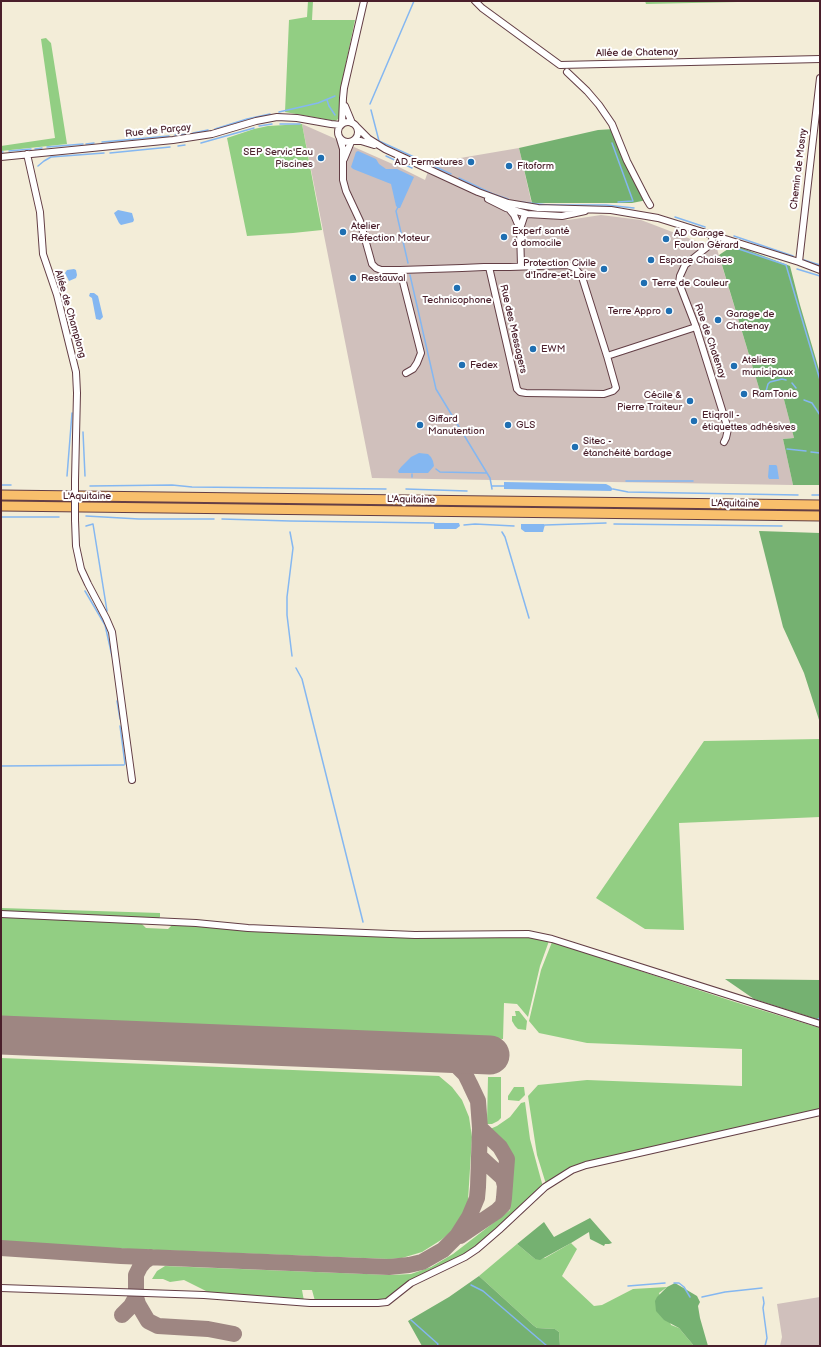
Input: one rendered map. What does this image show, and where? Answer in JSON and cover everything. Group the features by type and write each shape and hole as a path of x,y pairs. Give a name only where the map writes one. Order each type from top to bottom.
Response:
{"highway":[{"name":"L'Aquitaine","path":"1,495 820,505"},
{"name":"L'Aquitaine","path":"1,506 820,516"}],"street":[{"path":"364,1 344,88 342,124 338,130 343,149 343,180 346,191 360,221 372,264 376,268 381,270 400,270 521,266 572,267 578,270 582,277 607,356 696,327"},
{"path":"475,1 482,8 560,65 595,101 612,124 628,162 650,205"},
{"name":"Allée de Chatenay","path":"560,65 820,59"},
{"name":"Chemin de Mosny","path":"799,262 820,78"},
{"path":"343,165 352,141 358,133 346,108 344,88"},
{"name":"Rue de Parçay","path":"1,157 173,140 212,134 256,121 277,117 342,124"},
{"name":"Rue de Parçay","path":"315,121 332,129 340,137"},
{"path":"342,124 347,122 354,125 369,139 385,149"},
{"path":"340,137 345,142 367,142 478,192 516,204 538,208 611,210 646,215 671,221 820,270"},
{"name":"Allée de Champlong","path":"28,154 40,212 43,254 57,295 76,372 76,550 81,569 112,632 132,780"},
{"path":"478,192 497,204 523,213 562,216 596,210"},
{"path":"516,204 523,213 520,229 521,266"},
{"path":"509,209 517,220 520,229"},
{"path":"517,220 523,213 561,209"},
{"name":"Rue de Chatenay","path":"713,235 710,244 685,265 679,280 681,291 696,327 728,429 724,442"},
{"name":"Rue des Messagers","path":"489,267 517,389 520,392 604,394 613,392 616,388 607,356"},
{"path":"400,270 421,353 418,363 406,372"},
{"path":"1,914 196,923 299,931 415,935 528,934 552,939 820,1024"},
{"path":"1,1288 204,1295 310,1303 387,1302 400,1290 411,1283 465,1257 477,1249 545,1187 572,1170 586,1165 820,1112"}],"shaded area":[{"path":"302,124 425,180 431,163 519,148 535,218 568,220 601,215 641,220 717,249 762,398 782,392 794,438 783,439 793,485 372,478"},
{"path":"820,1297 820,1346 780,1346 782,1337 777,1304"}],"green space":[{"path":"308,1 313,1 312,20 355,20 340,92 340,118 335,121 285,112 289,20 307,17"},
{"path":"645,1 784,1 646,4"},
{"path":"46,38 51,43 67,144 1,151 1,146 55,138 41,39"},
{"path":"302,124 322,230 247,236 227,138 268,126"},
{"path":"614,129 647,200 632,203 532,203 519,148 598,130"},
{"path":"734,245 790,266 820,373 820,485 793,485 783,439 794,438 782,392 762,398 719,255"},
{"path":"759,531 820,533 820,723 804,673 783,627"},
{"path":"820,739 820,817 679,823 684,930 645,929 596,898 704,741"},
{"path":"1,908 160,913 160,917 158,919 1,913"},
{"path":"1,916 140,922 146,928 168,929 174,923 242,930 427,938 519,937 538,938 549,941 540,966 528,1017 517,1004 504,1003 503,1039 1,1018"},
{"path":"552,942 735,1002 820,1028 820,1112 587,1165 546,1184 537,1155 528,1096 538,1085 587,1080 742,1086 742,1049 587,1043 539,1033 529,1021 541,970"},
{"path":"725,979 820,980 820,1020 754,999"},
{"path":"515,1011 519,1011 527,1021 526,1030 518,1029 512,1021 512,1016 516,1016"},
{"path":"1,1058 439,1076 452,1087 462,1100 469,1117 472,1137 468,1200 464,1214 452,1231 422,1252 402,1258 389,1259 1,1244"},
{"path":"488,1077 501,1077 501,1118 492,1124 487,1124"},
{"path":"514,1087 524,1087 525,1095 519,1101 508,1100 508,1096"},
{"path":"525,1102 530,1139 543,1187 497,1231 464,1255 386,1301 315,1301 312,1290 302,1290 304,1301 220,1298 184,1280 170,1282 163,1279 152,1279 157,1271 165,1266 391,1275 411,1274 431,1267 453,1254 510,1210 512,1157 489,1133 490,1129 510,1117 521,1103"},
{"path":"590,1218 612,1243 605,1244 604,1246 590,1239 589,1232 540,1260 535,1259 517,1244 544,1222 554,1237"},
{"path":"571,1243 577,1249 562,1276 594,1306 602,1305 633,1289 667,1287 659,1293 671,1325 679,1328 694,1346 560,1346 559,1332 555,1329 537,1328 479,1276 517,1244 535,1259 545,1258"},
{"path":"479,1276 537,1328 555,1329 559,1332 560,1346 422,1346 408,1321 449,1297"},
{"path":"675,1283 697,1296 700,1302 698,1306 700,1318 708,1346 694,1346 679,1328 664,1320 656,1311 655,1301 657,1297 667,1287"}],"water":[{"path":"358,151 376,159 379,164 386,169 397,169 414,177 400,208 396,206 391,184 351,167 356,152"},
{"path":"118,210 132,213 134,220 133,222 121,225 114,213"},
{"path":"67,270 76,270 76,278 69,281 65,273"},
{"path":"90,293 94,293 98,296 103,317 100,320 96,319 92,298 89,296"},
{"path":"419,453 428,454 433,461 434,466 428,473 399,473 398,471 401,467 411,457"},
{"path":"769,465 777,466 779,479 769,479"},
{"path":"504,482 606,484 613,489 611,491 504,489"},
{"path":"434,523 459,523 460,526 456,529 434,529"},
{"path":"521,524 545,525 543,532 525,532 521,529"}],"waterway":[{"path":"370,104 414,1"},
{"path":"279,112 318,103 335,96"},
{"path":"327,100 335,115"},
{"path":"371,110 379,141 451,174"},
{"path":"215,129 247,119 270,114"},
{"path":"259,126 272,124"},
{"path":"280,124 300,124"},
{"path":"201,143 254,128"},
{"path":"193,133 208,130"},
{"path":"175,135 189,134"},
{"path":"102,142 169,136"},
{"path":"86,144 94,143"},
{"path":"612,143 633,201 618,202"},
{"path":"47,147 83,144"},
{"path":"178,146 185,145"},
{"path":"110,153 170,147"},
{"path":"35,149 42,148"},
{"path":"9,151 31,149"},
{"path":"38,166 51,157 104,153"},
{"path":"386,156 412,168"},
{"path":"459,178 493,194 508,199"},
{"path":"520,202 548,205 606,205 634,208"},
{"path":"398,207 396,211 408,263"},
{"path":"675,217 705,227"},
{"path":"734,236 793,256"},
{"path":"727,245 786,265"},
{"path":"804,260 820,265"},
{"path":"786,265 820,380"},
{"path":"797,269 820,276"},
{"path":"410,275 436,389 490,478 492,489"},
{"path":"765,395 770,382 782,379 786,380"},
{"path":"792,383 796,388"},
{"path":"804,400 812,403 820,415"},
{"path":"67,476 72,413"},
{"path":"83,432 85,476"},
{"path":"451,434 463,434"},
{"path":"787,449 806,451"},
{"path":"811,452 820,453"},
{"path":"436,469 440,472 486,473"},
{"path":"626,481 693,481"},
{"path":"1,485 11,485"},
{"path":"90,486 172,485 192,487 386,489"},
{"path":"492,486 504,486"},
{"path":"406,489 467,491"},
{"path":"613,489 628,492 798,495"},
{"path":"812,495 820,495"},
{"path":"86,516 139,519 214,519"},
{"path":"1,517 59,517"},
{"path":"222,519 434,523"},
{"path":"545,525 606,523"},
{"path":"86,526 93,524 107,611"},
{"path":"464,525 475,524 514,526"},
{"path":"614,524 782,526"},
{"path":"290,532 293,548 287,597 287,615 292,656"},
{"path":"502,532 505,537 529,618"},
{"path":"85,591 105,625 112,656"},
{"path":"296,668 302,679 363,922"},
{"path":"117,701 120,719"},
{"path":"120,726 125,764"},
{"path":"1,766 124,765"},
{"path":"628,1286 665,1283"},
{"path":"674,1283 679,1283 684,1287 690,1297"},
{"path":"471,1285 483,1291 547,1346"},
{"path":"702,1297 725,1292 762,1288"},
{"path":"763,1297 767,1338 765,1346"},
{"path":"411,1320 438,1344 437,1346"}],"taxiway":[{"path":"1,1248 121,1256 389,1267 422,1262 443,1250 457,1236 469,1217 477,1198 478,1187 480,1128 478,1101 465,1074 453,1062 436,1054"},
{"path":"460,1236 497,1211 503,1205 507,1159 500,1147 480,1128"},
{"path":"479,1156 503,1178 505,1186"},
{"path":"151,1257 145,1261 136,1275 136,1297 138,1304 148,1321 158,1326 208,1329 234,1334"},
{"path":"122,1315 131,1306 136,1297"}],"runway":[{"path":"1,1035 490,1055"}],"place":[{"name":"SEP Servic'Eau Piscines","path":"321,158"},
{"name":"AD Fermetures","path":"471,162"},
{"name":"Fitoform","path":"509,166"},
{"name":"Atelier Réfection Moteur","path":"343,232"},
{"name":"Experf santé à domocile","path":"504,237"},
{"name":"AD Garage Foulon Gérard","path":"666,239"},
{"name":"Espace Chaises","path":"651,260"},
{"name":"Protection Civile d'Indre-et-Loire","path":"604,269"},
{"name":"Restauval","path":"353,278"},
{"name":"Terre de Couleur","path":"644,283"},
{"name":"Technicophone","path":"457,288"},
{"name":"Terre Appro","path":"669,311"},
{"name":"Garage de Chatenay","path":"718,320"},
{"name":"EWM","path":"533,349"},
{"name":"Fedex","path":"462,365"},
{"name":"Ateliers municipaux","path":"734,366"},
{"name":"RamTonic","path":"744,394"},
{"name":"Cécile & Pierre Traiteur","path":"690,401"},
{"name":"Etiqroll - étiquettes adhésives","path":"694,421"},
{"name":"Giffard Manutention","path":"420,425"},
{"name":"GLS","path":"508,425"},
{"name":"Sitec - étanchéité bardage","path":"575,447"}]}
